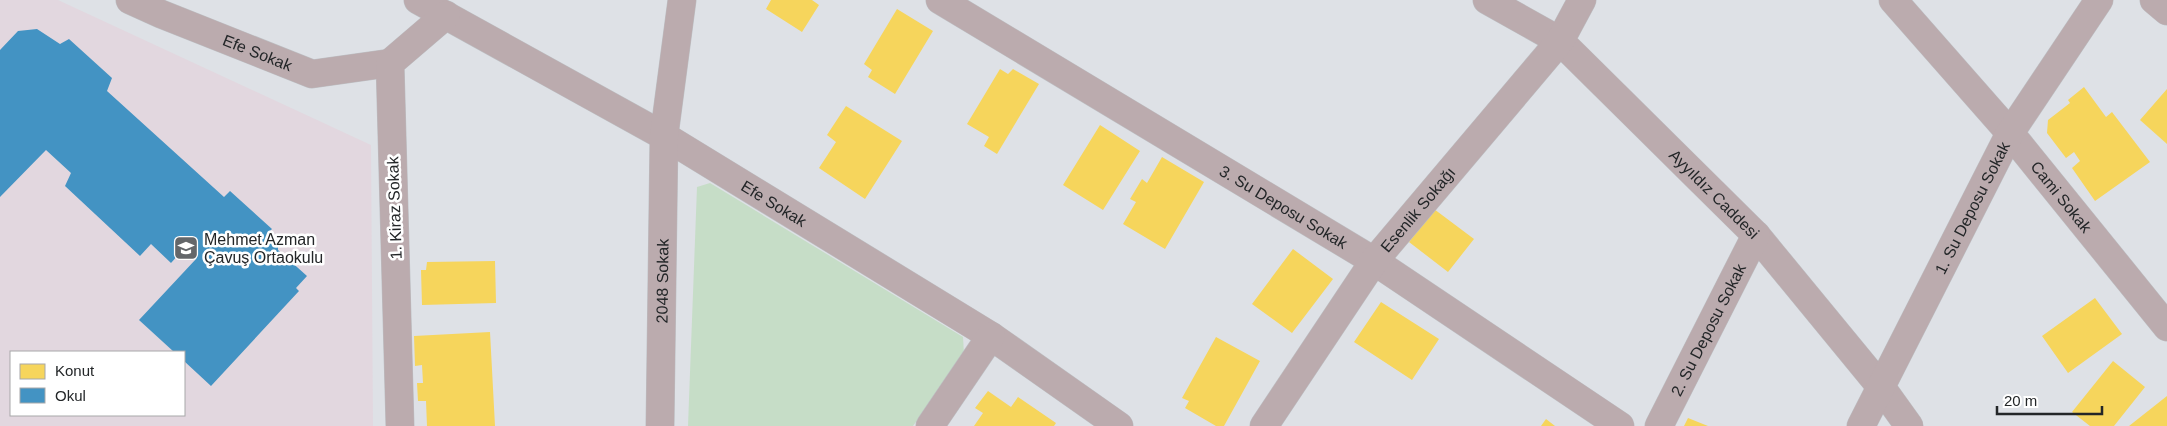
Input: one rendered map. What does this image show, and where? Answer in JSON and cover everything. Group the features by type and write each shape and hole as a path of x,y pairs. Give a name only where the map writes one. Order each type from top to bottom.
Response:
{"street":[{"name":"Efe Sokak","path":"130,0 163,7 312,74 390,62"},
{"name":"Efe Sokak","path":"418,0 664,136 991,336 1119,426"},
{"name":"2048 Sokak","path":"660,426 664,136 682,0"},
{"name":"3. Su Deposu Sokak","path":"940,0 1374,261 1620,426"},
{"name":"Ayyıldız Caddesi","path":"1486,0 1560,41 1756,235 1881,387 1909,426"},
{"name":"Esenlik Sokağı","path":"1264,426 1374,261 1560,41 1582,0"},
{"name":"Cami Sokak","path":"1893,0 2010,134 2165,320"},
{"name":"1. Su Deposu Sokak","path":"1861,426 2010,134 2099,0"},
{"path":"2154,0 2167,11"},
{"path":"390,62 446,15"},
{"name":"1. Kiraz Sokak","path":"390,62 400,426"},
{"name":"2. Su Deposu Sokak","path":"1659,426 1756,235"},
{"path":"930,426 991,336"}],"shaded area":[{"name":"Mehmet Azman Çavuş Ortaokulu","path":"0,0 58,0 371,145 373,426 0,426"}],"green space":[{"path":"710,183 963,337 964,354 913,426 688,426 697,187"}],"building: Konut":[{"path":"771,0 812,0 819,5 802,32 766,9"},
{"path":"897,9 933,31 895,94 868,77 872,70 864,64"},
{"path":"1000,69 1008,74 1013,69 1039,84 997,154 984,146 989,137 967,124"},
{"path":"2084,87 2106,117 2112,112 2150,162 2095,201 2072,168 2080,161 2074,152 2066,158 2047,133 2048,120 2070,103 2068,100"},
{"path":"2167,89 2167,144 2140,120"},
{"path":"846,106 902,141 865,199 819,168 836,142 827,135"},
{"path":"1100,125 1140,151 1103,210 1063,185"},
{"path":"1162,157 1204,182 1165,249 1123,224 1136,202 1130,199 1142,179 1147,183"},
{"path":"1434,209 1474,239 1448,272 1409,242"},
{"path":"1293,249 1333,279 1292,333 1252,304"},
{"path":"495,261 496,303 422,305 421,270 426,270 427,262"},
{"path":"2095,298 2122,334 2068,373 2042,336"},
{"path":"1381,302 1439,339 1412,380 1354,342"},
{"path":"490,332 495,426 427,426 426,401 418,401 417,383 423,383 422,365 415,366 414,336"},
{"path":"1216,337 1260,361 1224,426 1216,426 1185,408 1189,401 1182,398"},
{"path":"2113,361 2145,387 2114,426 2090,426 2072,412"},
{"path":"988,391 1011,407 1018,397 1056,423 1054,426 974,426 983,413 975,408"},
{"path":"2167,396 2167,426 2129,426"},
{"path":"1688,418 1708,426 1684,426"},
{"path":"1546,419 1555,426 1541,426"}],"building: Okul":[{"path":"37,29 60,44 69,39 112,78 107,91 224,197 230,191 272,229 269,232 278,239 278,250 307,276 296,288 299,291 211,386 185,362 185,351 173,351 139,320 196,259 188,252 193,247 189,243 171,263 151,244 140,256 65,186 71,173 46,150 0,197 0,50 18,31"}],"place":[{"name":"Mehmet Azman Çavuş Ortaokulu","path":"186,248"}]}
